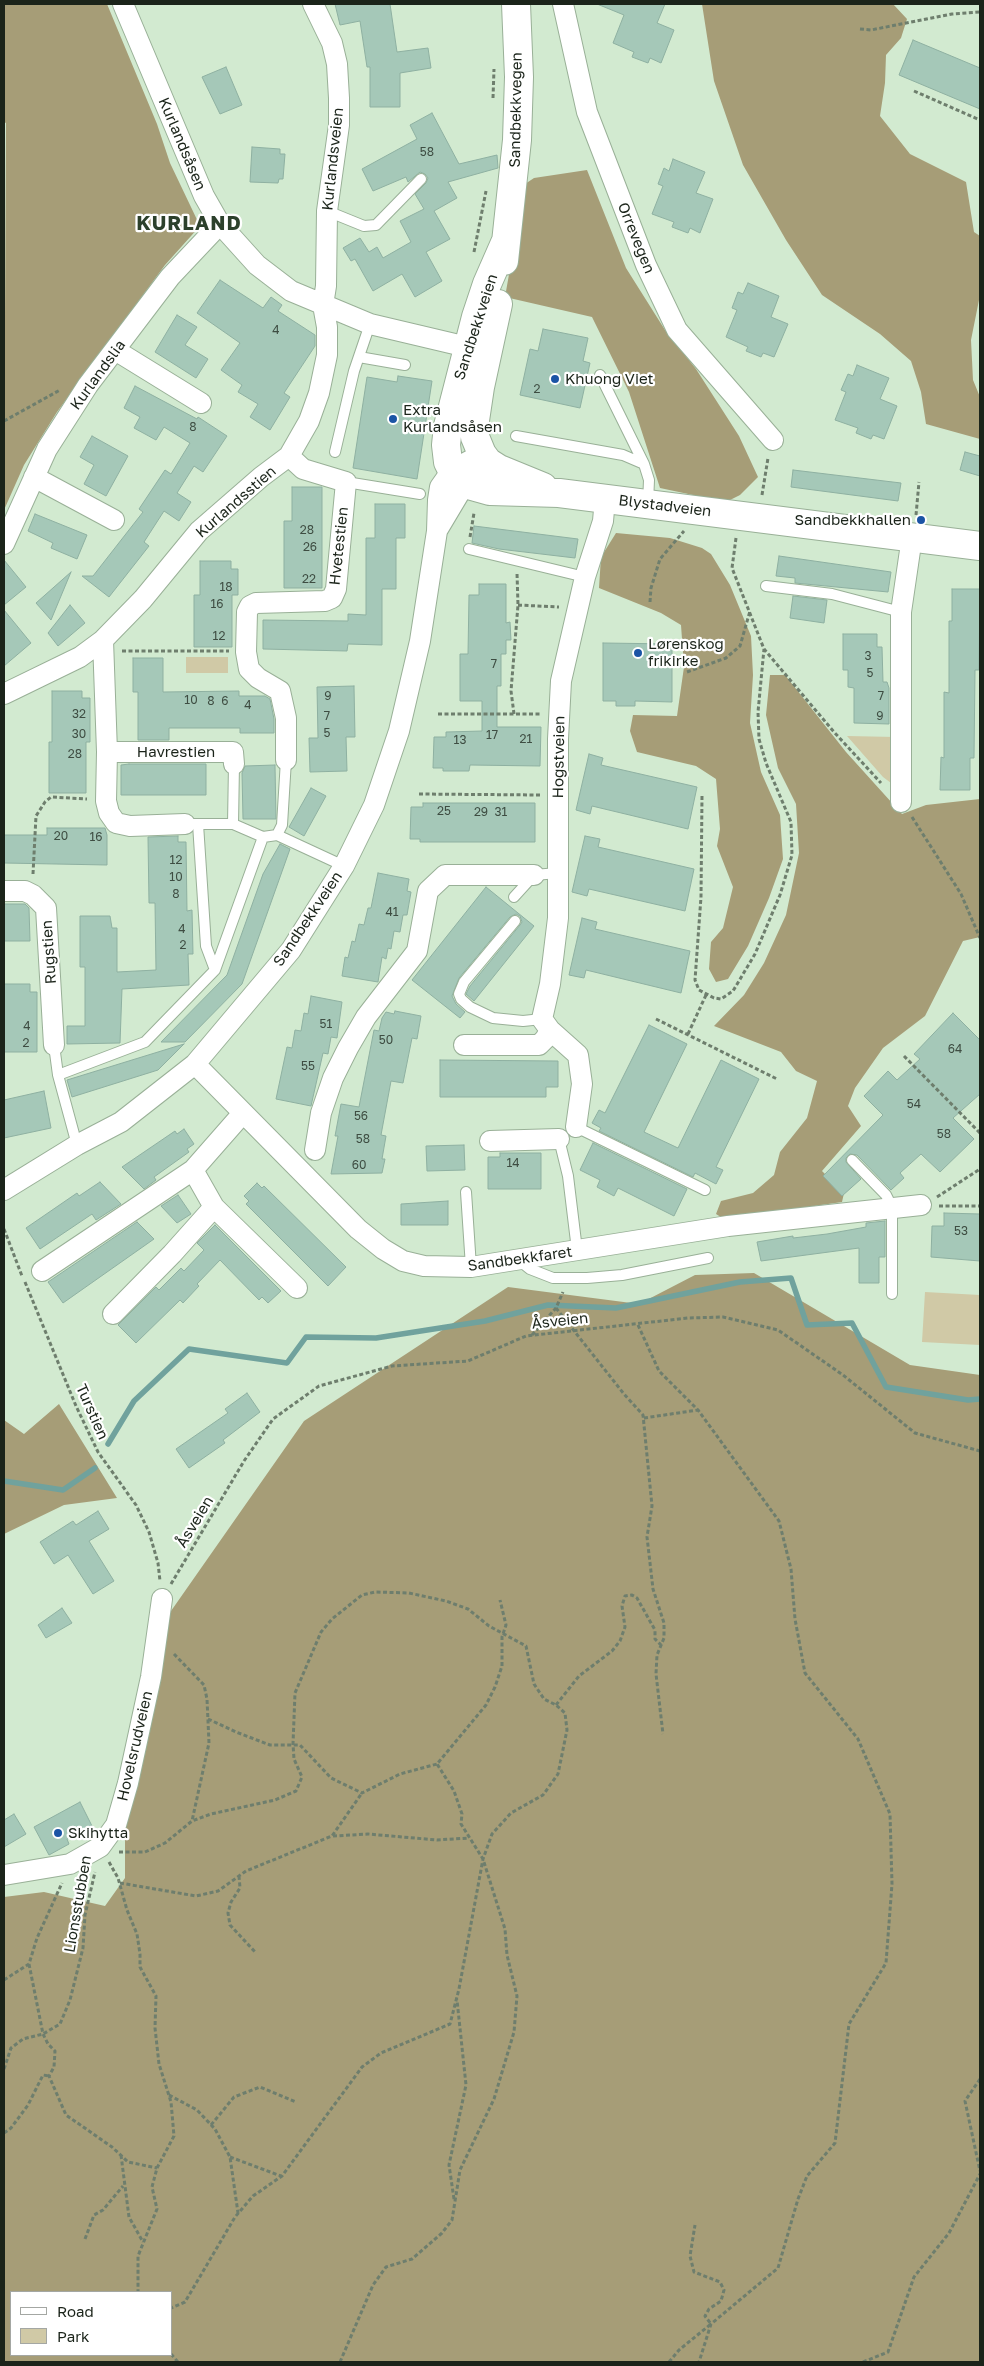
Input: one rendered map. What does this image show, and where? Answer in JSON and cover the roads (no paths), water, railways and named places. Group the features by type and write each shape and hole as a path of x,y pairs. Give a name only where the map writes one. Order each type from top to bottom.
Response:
{"main road":[{"name":"Sandbekkvegen","path":"510,216 518,114 516,4"},
{"name":"Sandbekkveien","path":"510,216 505,243 502,288 446,436 446,452 458,477 490,491 559,493 605,499"},
{"name":"Sandbekkveien","path":"477,350 474,427 475,437 482,454 488,462 499,470 559,493"},
{"name":"Blystadveien","path":"605,499 648,504 730,526 914,526 980,546"}],"street":[{"name":"Kurlandsåsen","path":"123,4 204,196 220,224 257,265 291,291 370,324 477,350"},
{"name":"Kurlandsveien","path":"313,4 332,43 337,64 339,98 339,125 327,211 327,260"},
{"name":"Orrevegen","path":"563,4 587,112 646,265 677,330 773,440"},
{"name":"Kurlandslia","path":"4,544 47,449 88,385 170,277 220,224"},
{"name":"Kurlandsstien","path":"4,694 104,645 199,531 261,477 289,456 309,421 324,375 327,355 327,327 323,305 327,260"},
{"path":"115,350 201,402"},
{"name":"Sandbekkveien","path":"4,1190 77,1145 121,1122 195,1064 291,950 344,866 374,805 399,731 420,641 437,531 440,487 458,477 482,454"},
{"path":"289,456 303,468 346,482"},
{"path":"34,477 114,520"},
{"name":"Hvetestien","path":"286,760 286,718 280,691 249,669 246,652 247,612 250,606 256,603 325,602 332,598 336,589 346,482"},
{"name":"Hogstveien","path":"546,1025 558,918 559,713 561,681 585,577 603,521 605,499"},
{"path":"901,802 901,612 914,526"},
{"path":"104,645 107,752 106,801 109,813 116,823 130,826 192,824"},
{"name":"Havrestien","path":"107,752 233,752 234,764"},
{"path":"314,1150 321,1113 333,1078 348,1048 366,1017 417,951 428,891 445,875 534,875"},
{"name":"Rugstien","path":"4,891 25,891 34,895 46,908 54,1045"},
{"path":"464,1045 539,1045 545,1039 546,1025"},
{"path":"546,1025 578,1056 582,1084 576,1127"},
{"name":"Sandbekkfaret","path":"195,1064 326,1198 383,1249 403,1261 424,1266 471,1267 728,1226 921,1205"},
{"path":"42,1271 193,1170 243,1113"},
{"path":"490,1141 559,1139"},
{"path":"193,1170 214,1207 297,1288"},
{"path":"113,1314 172,1254 214,1207"},
{"name":"Hovelsrudveien","path":"4,1875 70,1864 100,1847 116,1825 128,1783 151,1677 162,1599"}],"lane":[{"path":"327,211 364,226 376,225 421,179"},
{"path":"335,452 354,371 370,324"},
{"path":"360,356 405,365"},
{"path":"600,375 644,464 649,480 648,504"},
{"path":"516,436 622,456 644,464"},
{"path":"346,482 420,494"},
{"path":"468,549 585,577"},
{"path":"766,586 832,594 901,612"},
{"path":"277,835 282,825 286,760"},
{"path":"232,824 234,764"},
{"path":"215,970 206,946 192,824 232,824 263,838 277,835 344,866"},
{"path":"58,1075 145,1042 215,970 263,838"},
{"path":"514,898 534,875 558,873"},
{"path":"515,921 464,982 459,994 461,999 470,1007 493,1018 546,1025"},
{"path":"54,1045 58,1075 77,1145"},
{"path":"577,1250 568,1176 559,1139 576,1127 705,1190"},
{"path":"852,1160 886,1195 892,1207 892,1294"},
{"path":"466,1192 471,1267"},
{"path":"519,1260 530,1269 553,1278 588,1278 622,1275 708,1258"}],"waterway":[{"path":"108,1444 134,1401 189,1349 287,1363 306,1337 376,1338 485,1321 548,1305 616,1308 740,1282 791,1278 807,1325 852,1323 886,1387 968,1400 980,1399"},
{"path":"4,1481 63,1490 95,1468"}],"place":[{"name":"Khuong Viet","path":"555,379"},
{"name":"Extra Kurlandsåsen","path":"393,419"},
{"name":"Sandbekkhallen","path":"921,520"},
{"name":"Lørenskog frikirke","path":"638,653"},
{"name":"Skihytta","path":"58,1833"}],"district":[{"name":"KURLAND","path":"189,224"}]}
